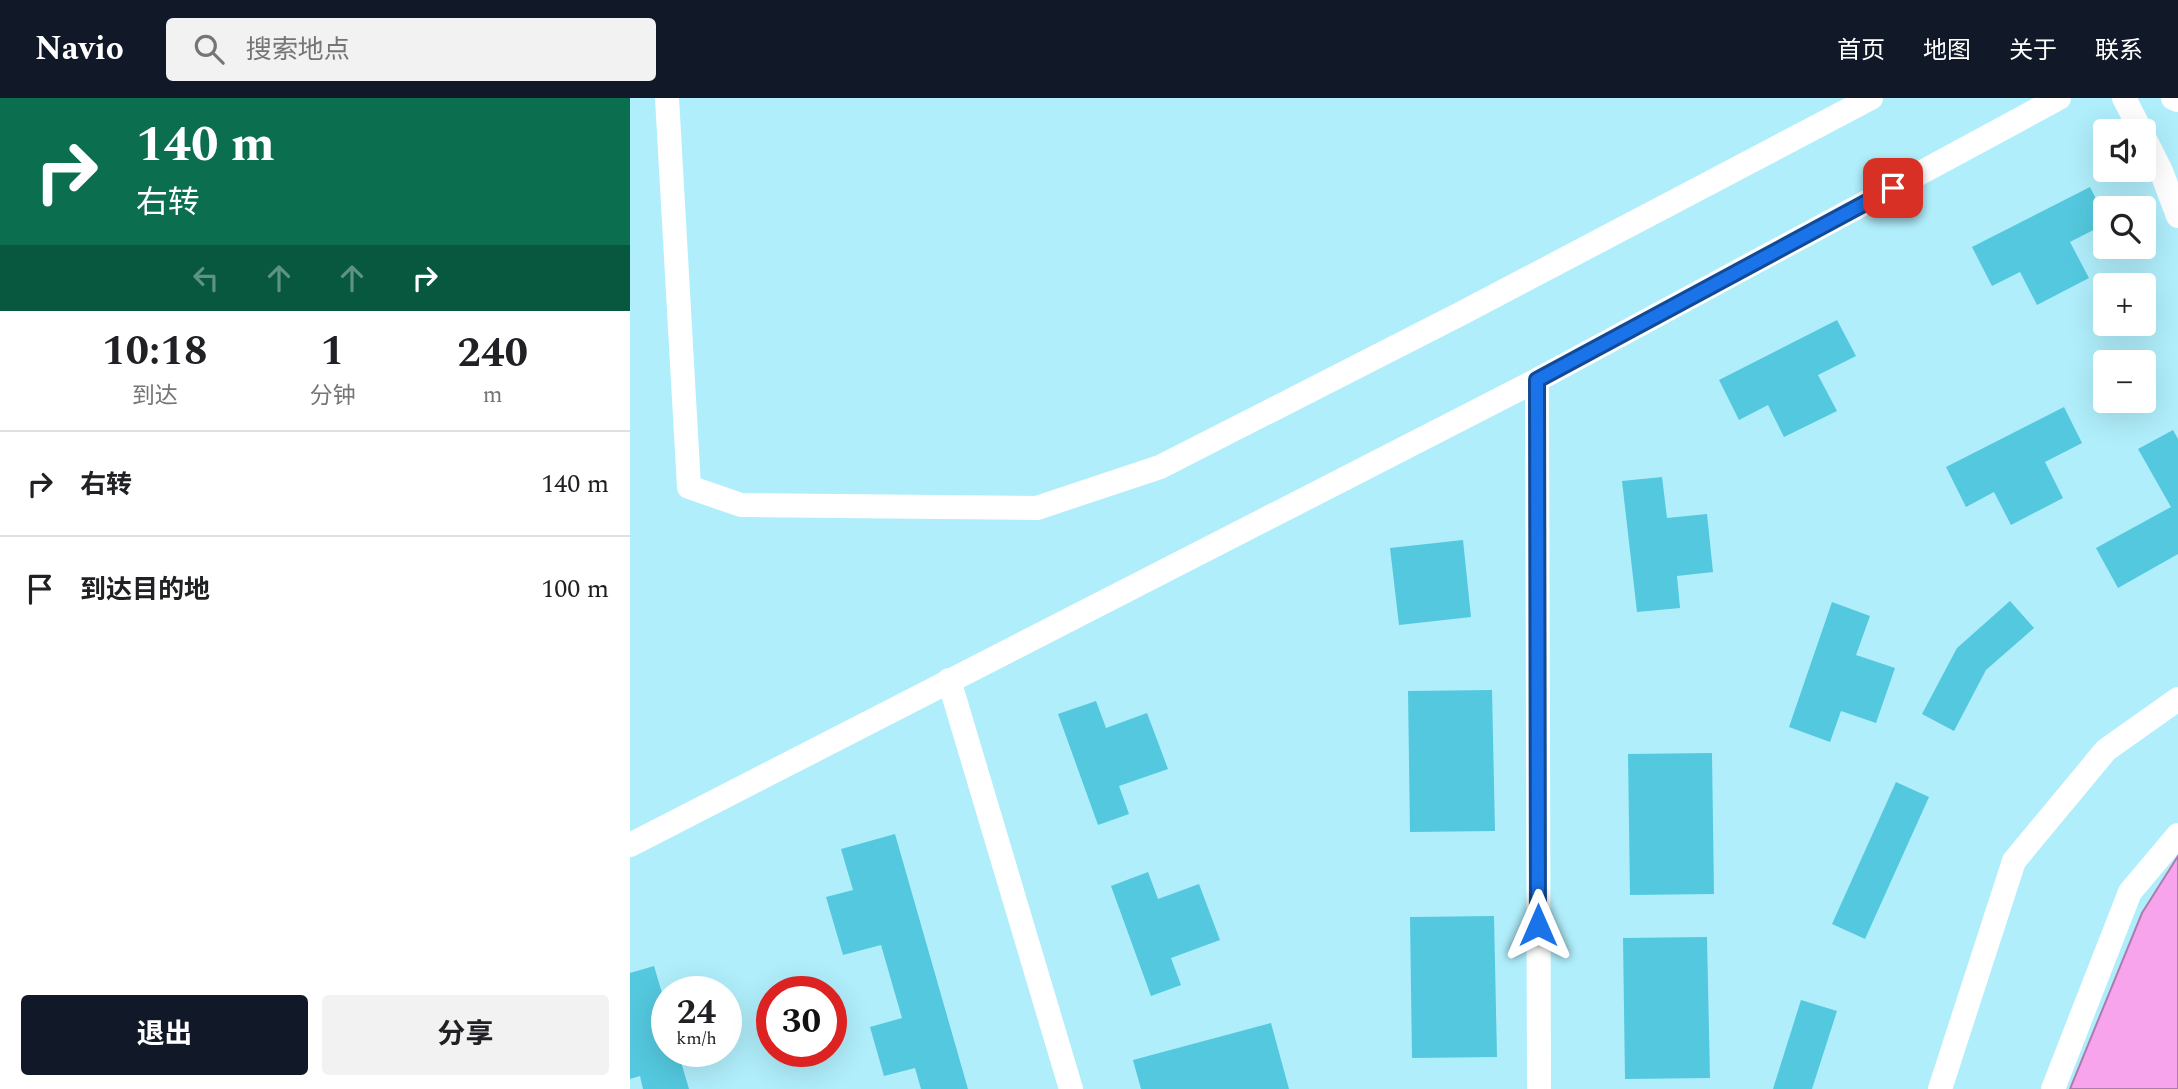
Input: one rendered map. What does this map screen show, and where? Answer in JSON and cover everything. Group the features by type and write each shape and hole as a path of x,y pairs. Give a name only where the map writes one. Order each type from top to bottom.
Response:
{"street":[{"path":"667,98 690,487 741,505 1037,508 1160,467 1464,312 1871,98"},
{"path":"630,845 1537,380 2059,98"},
{"path":"2124,98 2135,119"},
{"path":"2173,98 2178,100"},
{"path":"2156,161 2178,216"},
{"path":"1537,380 1539,1089"},
{"path":"949,680 1071,1089"},
{"path":"1940,1089 2014,861 2106,750 2178,699"},
{"path":"2053,1089 2130,892 2178,835"}],"shaded area":[{"path":"2178,856 2178,1089 2070,1089 2142,913"}],"building":[{"path":"2090,187 2094,196 2093,230 2070,242 2089,278 2037,305 2020,272 1992,286 1972,247"},
{"path":"1837,320 1856,356 1818,375 1837,411 1784,437 1768,405 1739,420 1719,380"},
{"path":"2064,407 2082,443 2045,462 2063,498 2011,525 1994,492 1966,507 1946,467"},
{"path":"2173,430 2178,439 2178,554 2118,588 2096,548 2171,507 2138,449"},
{"path":"1662,477 1667,518 1707,514 1713,572 1677,576 1680,608 1637,612 1622,481"},
{"path":"1463,540 1471,617 1399,625 1390,548"},
{"path":"2010,601 2034,628 1986,670 1954,731 1922,714 1957,648"},
{"path":"1832,602 1870,616 1856,655 1895,668 1876,723 1841,711 1830,742 1789,727"},
{"path":"1492,690 1495,831 1410,832 1408,691"},
{"path":"1096,701 1106,728 1147,713 1168,769 1119,786 1129,814 1098,825 1058,714"},
{"path":"1712,753 1714,894 1630,895 1628,754"},
{"path":"1896,782 1929,797 1865,939 1832,924"},
{"path":"895,834 968,1089 921,1089 915,1068 884,1076 870,1027 902,1018 881,945 843,955 826,897 853,890 841,849"},
{"path":"1148,872 1158,899 1199,884 1220,940 1171,958 1181,985 1151,996 1111,886"},
{"path":"1494,916 1497,1057 1412,1058 1410,917"},
{"path":"1707,937 1710,1078 1625,1079 1623,938"},
{"path":"654,966 657,976 651,976 651,1067 682,1067 689,1089 643,1089 640,1076 630,1079 630,973"},
{"path":"1801,1000 1837,1011 1812,1089 1773,1089"},
{"path":"1271,1023 1289,1089 1141,1089 1133,1060"}],"route":[{"path":"1538,925 1537,380 1893,188"}]}
